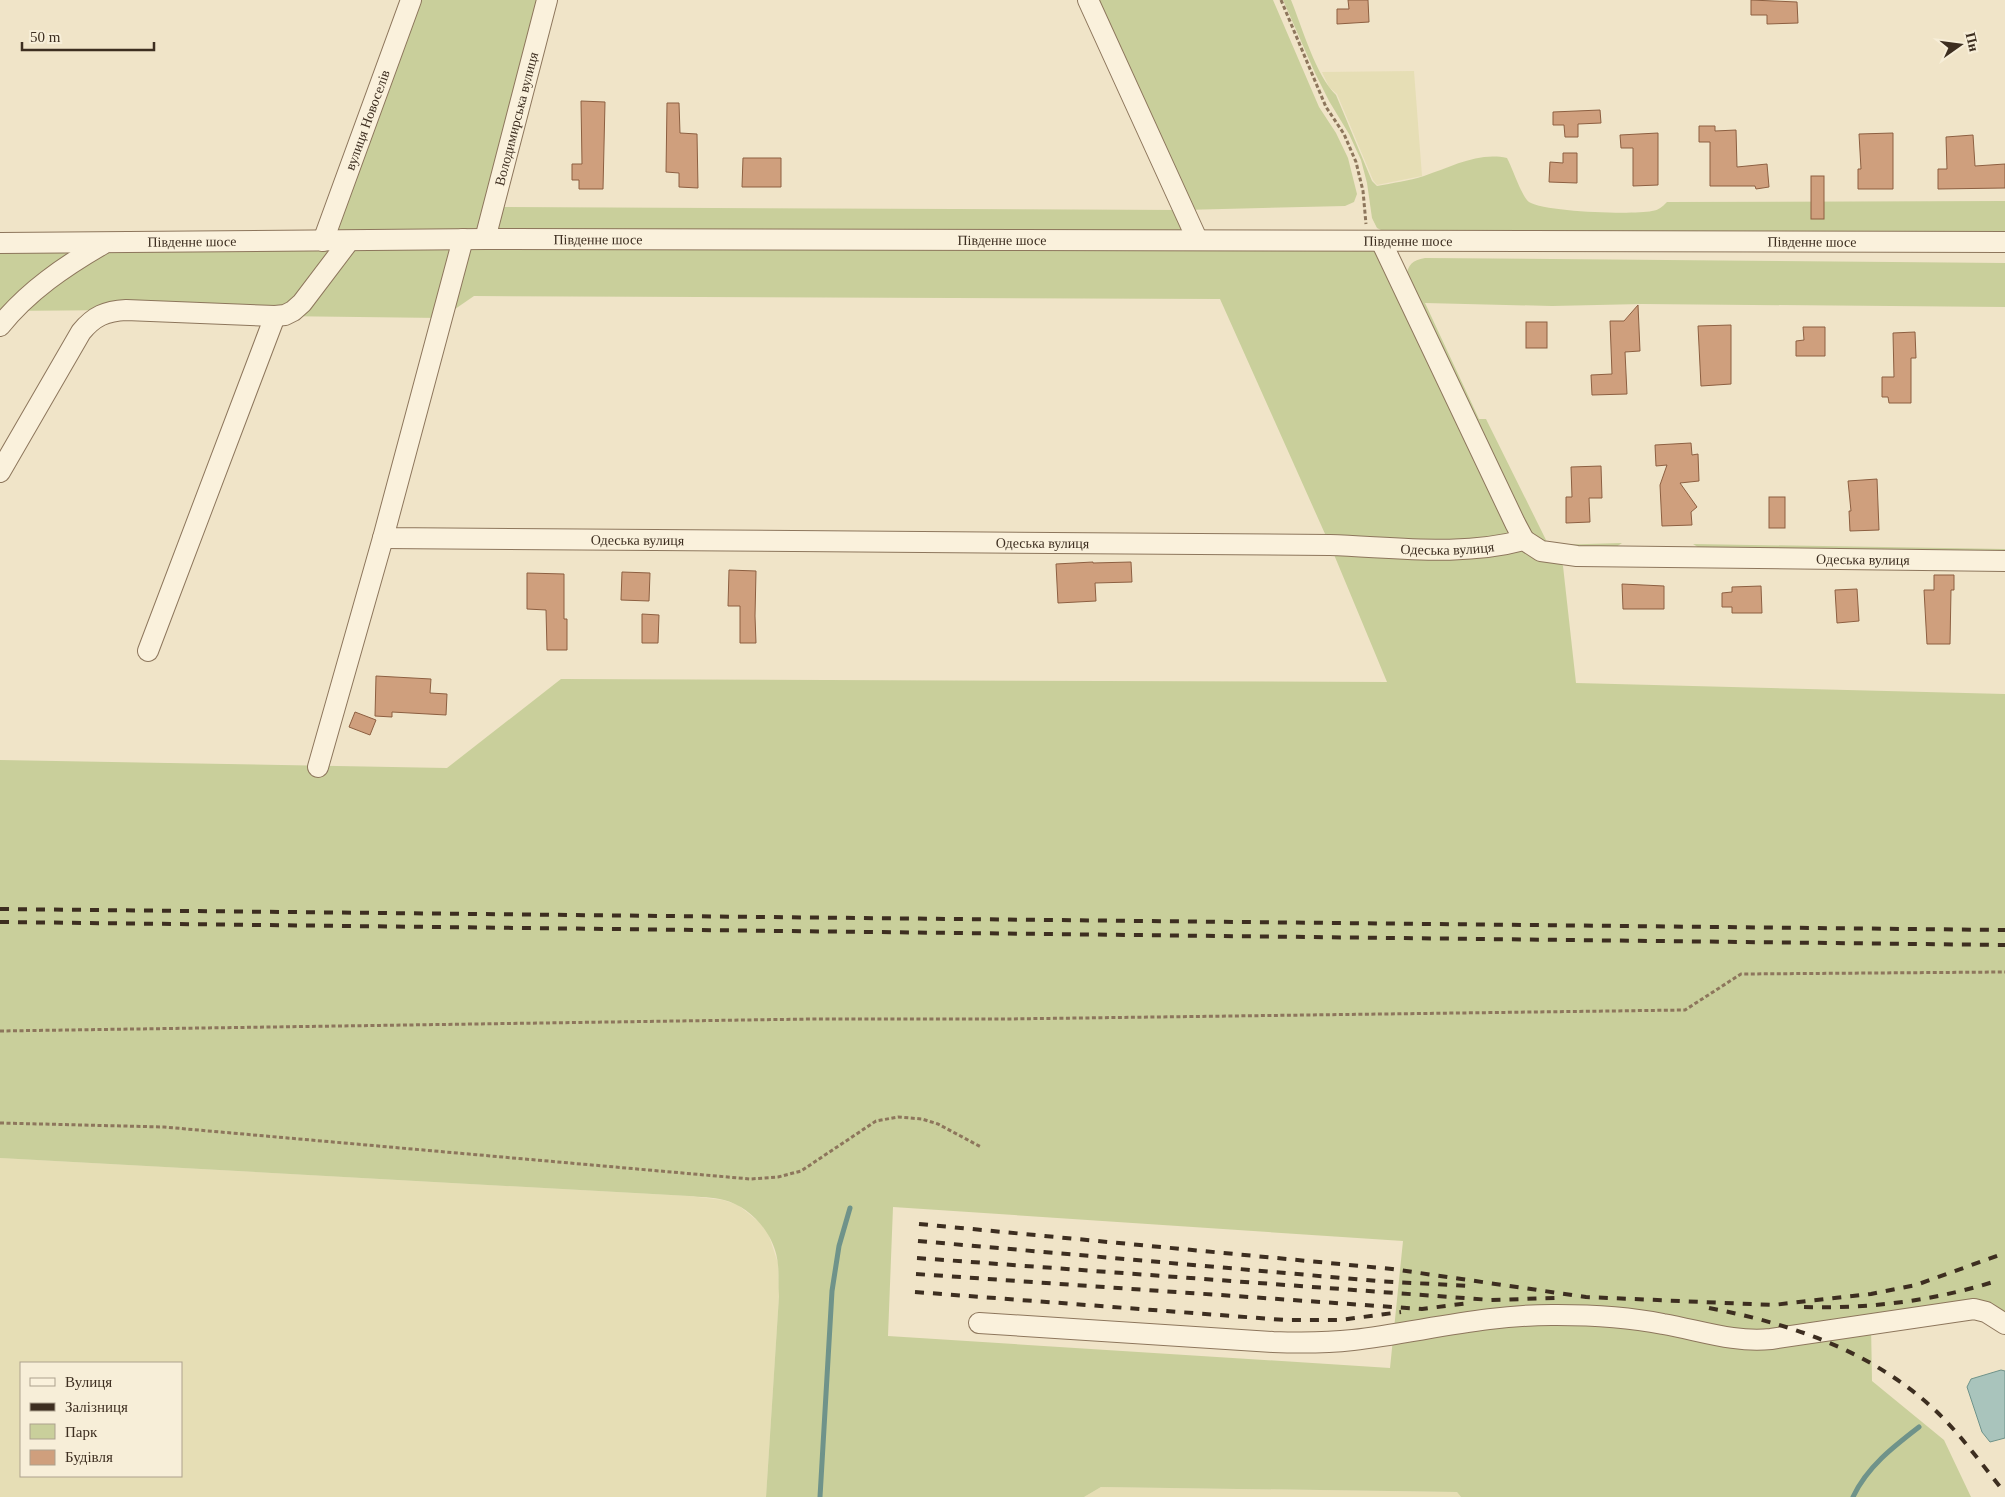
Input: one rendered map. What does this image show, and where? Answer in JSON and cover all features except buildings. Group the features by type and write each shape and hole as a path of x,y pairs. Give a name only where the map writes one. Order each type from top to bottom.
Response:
{"street":[{"name":"вулиця Новоселів","path":"323,241 411,0"},
{"name":"Володимирська вулиця","path":"485,239 547,0"},
{"path":"1088,0 1197,239"},
{"name":"Південне шосе","path":"0,243 463,239 2005,242"},
{"path":"318,767 383,538 463,239"},
{"path":"0,472 81,332 90,320 112,310 284,315 293,311 302,303 349,241"},
{"path":"1373,241 1524,540"},
{"path":"0,326 21,303 49,279 105,243"},
{"path":"148,651 275,316"},
{"name":"Одеська вулиця","path":"383,538 1320,545 1470,550 1494,548 1524,540 1542,551 1577,556 2005,561"},
{"path":"979,1323 1307,1343 1354,1340 1480,1321 1538,1315 1638,1320 1749,1341 1974,1309 1986,1312 2005,1324"}],"path":[{"path":"1281,0 1326,107 1344,134 1356,162 1363,191 1366,222 1373,241"},
{"path":"0,1031 813,1019 1005,1019 1685,1010 1741,974 2005,972"},
{"path":"0,1123 164,1126 750,1179 778,1177 801,1171 876,1121 898,1117 922,1119 938,1124 981,1147"}],"shaded area":[{"path":"1414,71 1422,176 1377,185 1373,180 1337,94 1329,87 1322,72"},
{"path":"0,1158 689,1196 723,1200 738,1205 759,1222 768,1233 778,1263 779,1296 766,1497 0,1497"},
{"path":"1101,1487 1457,1492 1461,1497 1084,1497"}],"green space":[{"path":"411,0 547,0 494,207 1182,210 1088,0 1273,0 1319,107 1336,133 1348,158 1357,194 1354,202 1345,206 1183,210 1197,239 1381,241 1515,523 1556,554 1563,566 1576,683 2005,694 2005,1314 1871,1324 1872,1381 1944,1440 1971,1497 1461,1497 1457,1492 1101,1487 1084,1497 766,1497 779,1296 778,1265 773,1244 761,1224 744,1209 734,1204 715,1198 689,1196 0,1158 0,760 447,768 561,679 1387,682 1330,545 1220,299 474,296 442,318 275,316 126,310 0,311 0,243 323,241","holes":["893,1207 1403,1241 1390,1368 888,1336"]},
{"path":"1283,0 1291,0 1316,64 1329,87 1336,95 1372,181 1377,186 1418,178 1475,159 1496,157 1507,158 1520,188 1529,202 1552,208 1589,212 1627,213 1654,211 1667,202 2005,201 2005,234 1383,231 1377,228 1372,218 1367,183 1361,160 1349,134 1315,73"},
{"path":"1425,258 2005,263 2005,307 1642,304 1552,306 1425,303 1479,419 1486,419 1547,542 1553,545 1622,543 1616,547 1558,549 1533,536 1513,502 1406,277 1411,264"},
{"path":"1693,544 2005,549 2005,556 1701,549"}],"water":[{"path":"2001,1370 2005,1371 2005,1438 1990,1442 1982,1432 1967,1387 1971,1379"}],"waterway":[{"path":"820,1497 832,1291 839,1246 850,1208"},
{"path":"1853,1497 1873,1467 1890,1450 1919,1427"}],"railway":[{"path":"0,909 2005,930"},
{"path":"0,922 2005,945"},
{"path":"919,1224 1392,1269 1586,1297 1773,1305 1871,1294 1916,1285 2005,1253"},
{"path":"918,1241 1377,1281 1468,1286"},
{"path":"917,1258 1491,1300 1555,1298"},
{"path":"916,1274 1422,1309 1469,1303"},
{"path":"1804,1307 1852,1307 1923,1299 1993,1282"},
{"path":"915,1292 1285,1320 1340,1320 1401,1312"},
{"path":"1709,1308 1801,1332 1859,1357 1887,1373 1913,1391 1946,1421 2005,1493"}]}
